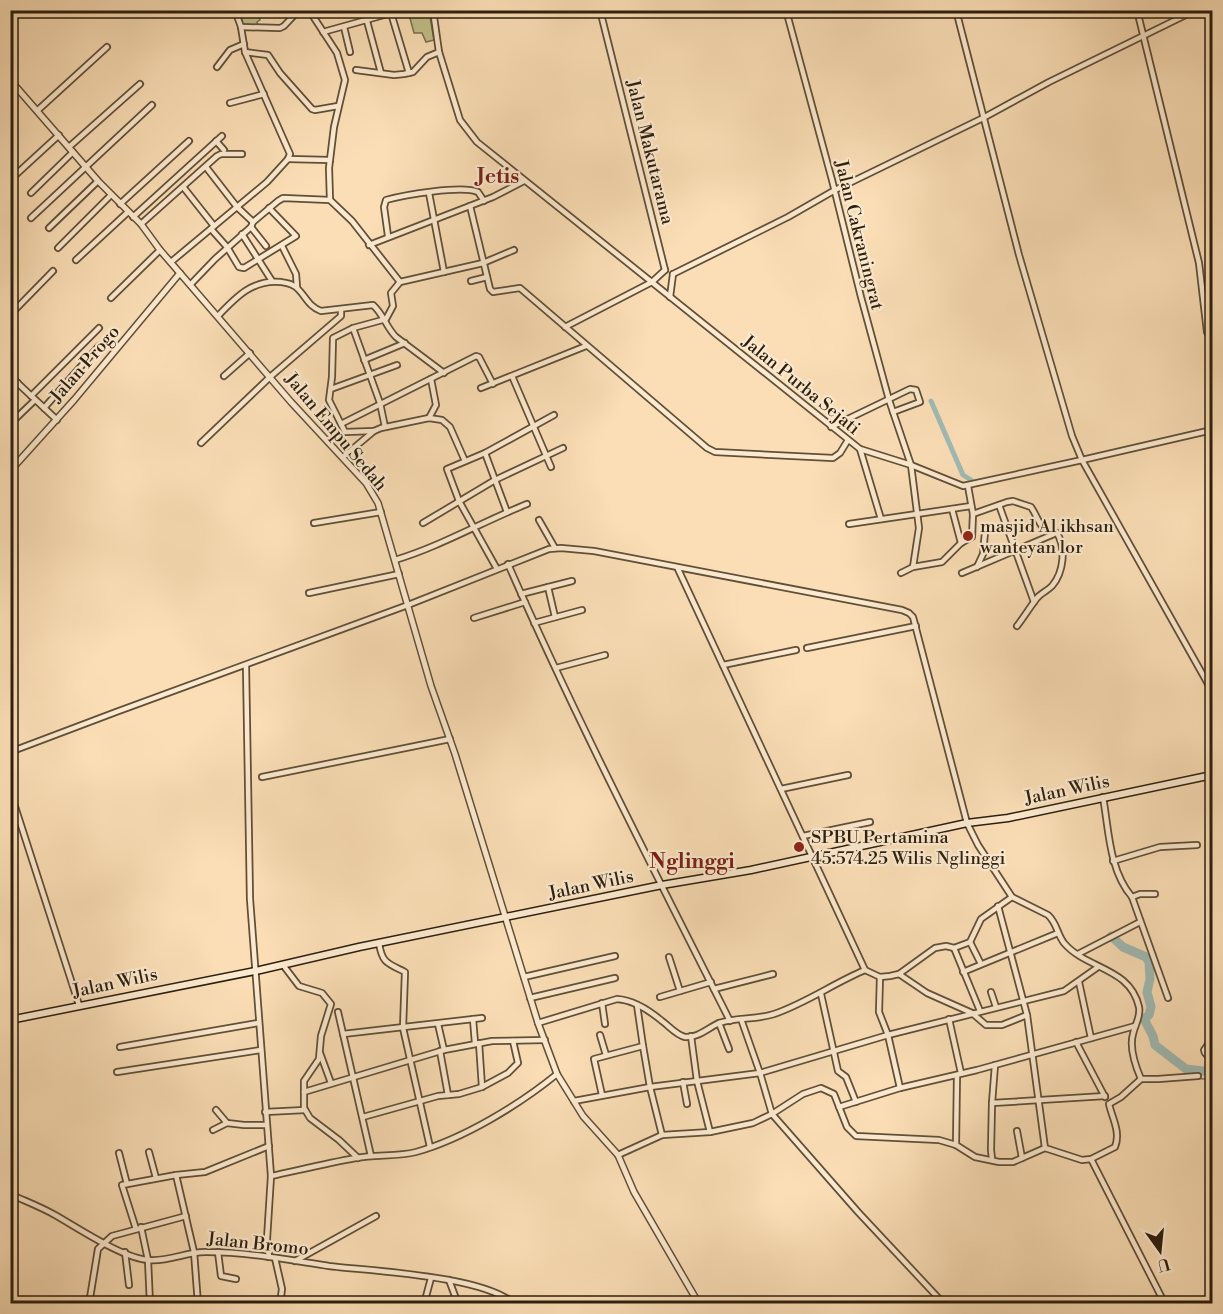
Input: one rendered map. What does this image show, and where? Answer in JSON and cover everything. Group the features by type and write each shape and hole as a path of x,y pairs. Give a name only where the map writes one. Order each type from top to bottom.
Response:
{"main road":[{"name":"Jalan Wilis","path":"10,1020 662,885 967,823 1008,818 1212,775"}],"street":[{"path":"171,262 269,180 288,159 289,151 245,52 241,27 235,10"},
{"path":"241,27 280,28 299,10"},
{"path":"309,10 326,31 337,53 345,80 338,106 330,160 330,200"},
{"path":"364,10 381,73"},
{"path":"326,31 402,10"},
{"name":"Jalan Purba Sejati","path":"433,10 439,52 460,120 477,142 848,440 860,448 968,486"},
{"name":"Jalan Makutarama","path":"600,10 665,270"},
{"name":"Jalan Cakraningrat","path":"786,10 889,400 910,465 918,513 918,539 913,567"},
{"path":"956,10 1019,255 1072,436 1082,460 1212,691"},
{"path":"1137,10 1199,263 1207,332 1212,342"},
{"path":"673,274 835,190 1196,10"},
{"path":"392,13 409,73"},
{"path":"344,27 350,52"},
{"path":"218,67 230,50 244,44"},
{"path":"38,110 107,47"},
{"path":"245,52 268,55 280,73 312,109 338,106"},
{"path":"356,70 399,75 409,73 416,70 427,57 439,52"},
{"name":"Jalan Empu Sedah","path":"10,80 98,181 141,224 160,250 270,377 366,483 381,512 431,686 450,739 538,1023 557,1074 583,1116 618,1155 634,1192 699,1304"},
{"path":"69,147 140,84"},
{"path":"230,103 264,94"},
{"path":"31,218 152,105"},
{"path":"10,180 59,135"},
{"path":"134,217 222,136"},
{"path":"120,204 189,141"},
{"path":"216,141 224,150"},
{"path":"31,193 73,152"},
{"path":"141,224 219,155 242,154"},
{"path":"288,159 330,160"},
{"path":"206,167 266,246"},
{"path":"49,228 98,181"},
{"path":"369,245 484,201 524,181"},
{"path":"184,188 241,269 296,236 270,208"},
{"path":"388,236 384,203 386,200 413,194 473,190 478,192 484,201"},
{"path":"429,193 444,272"},
{"path":"58,248 111,195"},
{"path":"191,284 227,247 281,200 330,200 352,221 400,282"},
{"path":"470,206 490,289 493,292 520,288 707,448 715,452 833,458 840,453 848,440"},
{"path":"76,260 128,212"},
{"path":"242,234 272,281"},
{"path":"282,246 296,271 297,287"},
{"path":"465,460 448,423 435,418 374,431 348,433 342,430 329,400 333,338 353,328 386,319 393,306 391,293 400,282 483,263 514,249"},
{"path":"111,298 160,250"},
{"path":"565,327 652,282 665,270 673,274"},
{"path":"10,315 53,272"},
{"name":"Jalan Progo","path":"10,471 57,420 180,273"},
{"path":"670,297 673,274"},
{"path":"471,281 487,277"},
{"path":"218,316 240,293 263,282 287,283 297,287 315,309 341,310 373,305 386,319 390,331 444,373"},
{"path":"201,443 270,377 341,316 341,310"},
{"path":"1206,325 1212,322"},
{"path":"10,424 99,327"},
{"path":"353,328 380,403 385,428"},
{"path":"364,360 405,343"},
{"path":"44,408 99,346"},
{"path":"481,388 586,346"},
{"path":"224,376 250,353"},
{"path":"341,424 478,356 493,384"},
{"path":"331,389 397,365"},
{"path":"10,376 57,420"},
{"path":"512,376 551,467"},
{"path":"429,418 436,405 431,379"},
{"path":"10,392 18,383"},
{"path":"831,427 913,389 916,390 920,398 919,402 893,412"},
{"path":"497,568 459,501 447,471 451,466 485,453 554,415"},
{"path":"901,573 913,567 942,562 972,537 973,514 968,486 1212,430"},
{"path":"343,457 374,431"},
{"path":"423,523 495,480 563,448"},
{"path":"860,448 881,519"},
{"path":"485,453 507,512"},
{"path":"973,514 1013,501 1031,507 1047,532 1057,532"},
{"path":"395,560 433,548 526,504"},
{"path":"999,505 1034,602"},
{"path":"849,524 971,506"},
{"path":"952,509 962,543"},
{"path":"314,523 381,512"},
{"path":"539,520 555,548"},
{"path":"977,567 984,554 985,532"},
{"path":"962,573 1057,532"},
{"path":"1017,626 1038,597 1051,587 1058,576 1065,554 1057,532"},
{"path":"10,752 408,605 535,553 555,548 594,551 678,569 902,610 913,617 916,626 967,823 978,845 1012,897 1051,917 1065,944 1098,967 1125,980 1139,1008 1132,1048 1141,1079"},
{"path":"508,564 556,668 730,1021"},
{"path":"678,569 865,970 880,977 899,974 934,948 946,946 954,948 970,942 981,919 1012,897"},
{"path":"309,593 399,574"},
{"path":"521,594 572,581"},
{"path":"548,587 555,617"},
{"path":"474,618 525,602"},
{"path":"534,622 582,610"},
{"path":"807,648 916,626"},
{"path":"723,665 796,650"},
{"path":"556,668 605,655"},
{"path":"246,666 250,889 254,970 271,1176 267,1239 282,1289 280,1304"},
{"path":"262,777 450,739"},
{"path":"781,789 848,775"},
{"path":"10,790 79,1005"},
{"path":"1103,797 1113,861 1125,890 1132,897 1168,998"},
{"path":"803,836 870,822"},
{"path":"1113,861 1161,847 1197,845"},
{"path":"1132,897 1140,894 1155,894"},
{"path":"998,906 1027,1015 1046,1148"},
{"path":"1078,954 1140,922"},
{"path":"963,972 1058,933"},
{"path":"970,942 981,964"},
{"path":"379,943 384,962 405,972 403,1028 430,1147"},
{"path":"954,948 980,1011"},
{"path":"524,977 615,956"},
{"path":"669,957 680,991"},
{"path":"283,964 295,982 306,989 321,993 331,1004 321,1036 317,1063 304,1081 305,1110 310,1118 358,1158"},
{"path":"574,1101 683,1082 760,1073 888,1035 1064,991 1098,967"},
{"path":"538,1023 622,999 651,1012 681,1036 691,1036 719,1023 772,1015 821,994 844,979 865,970"},
{"path":"714,989 773,974"},
{"path":"899,974 945,1002 972,1013 986,1025 996,1026 1027,1015"},
{"path":"880,977 879,1012 888,1035 900,1088"},
{"path":"530,998 615,978"},
{"path":"660,997 711,982"},
{"path":"1079,982 1091,1038"},
{"path":"991,992 996,1007"},
{"path":"821,994 838,1071 846,1077 856,1102"},
{"path":"602,1003 605,1024"},
{"path":"637,1005 650,1087 662,1135"},
{"path":"338,1012 371,1156"},
{"path":"343,1034 482,1018"},
{"path":"473,1019 482,1087"},
{"path":"741,1019 772,1114 858,1212 944,1304"},
{"path":"949,1019 959,1074 956,1145"},
{"path":"120,1047 258,1023"},
{"path":"719,1023 729,1049"},
{"path":"438,1024 448,1095"},
{"path":"839,1107 900,1088 995,1065 1135,1026"},
{"path":"600,1035 606,1055"},
{"path":"691,1036 697,1081 710,1132"},
{"path":"304,1092 442,1050 477,1043 545,1040"},
{"path":"1212,1040 1204,1050 1212,1060"},
{"path":"363,1117 482,1087 515,1068 518,1057 513,1041"},
{"path":"618,1155 662,1135 710,1132 753,1123 803,1094 821,1088 834,1094 847,1127 856,1136 939,1140 956,1145 975,1156 999,1162 1009,1162 1046,1148 1082,1160 1091,1159 1115,1147 1117,1133 1109,1104 1076,1042"},
{"path":"602,1095 593,1062 595,1058 643,1046"},
{"path":"117,1072 261,1050"},
{"path":"319,1051 325,1061 331,1083"},
{"path":"992,1159 995,1065"},
{"path":"271,1176 358,1158 407,1154 430,1147 478,1126 534,1093 557,1074"},
{"path":"1109,1104 1121,1097 1141,1079 1198,1076"},
{"path":"683,1082 687,1104"},
{"path":"992,1103 1105,1096"},
{"path":"216,1110 227,1122 266,1125"},
{"path":"266,1112 305,1110"},
{"path":"213,1131 227,1122"},
{"path":"1017,1131 1022,1158"},
{"path":"150,1304 148,1260 122,1187 156,1178 205,1172 269,1146"},
{"path":"149,1152 156,1178"},
{"path":"119,1153 127,1184"},
{"path":"1091,1159 1165,1304"},
{"path":"179,1174 194,1252 198,1304"},
{"name":"Jalan Bromo","path":"10,1194 54,1214 104,1242 148,1260 194,1252 272,1257 449,1280 491,1291 514,1304"},
{"path":"89,1304 98,1250 104,1242 112,1236 186,1216"},
{"path":"295,1261 376,1216"},
{"path":"125,1252 129,1285"},
{"path":"218,1252 221,1276 236,1279"},
{"path":"424,1304 431,1278"},
{"path":"449,1280 458,1304"},
{"path":"498,1304 508,1299"}],"shaded area":[{"path":"236,11 261,11 258,12 260,20 257,22 258,26 242,26"},
{"path":"408,11 429,11 434,40 426,42 422,33 414,33"}],"waterway":[{"path":"931,401 963,475 971,480"},
{"path":"1111,936 1123,947 1146,957 1149,962 1150,979 1147,992 1151,1007 1149,1015 1144,1019 1155,1045 1186,1069 1212,1072"},
{"path":"1197,1078 1210,1080 1210,1094 1212,1095"}],"place":[{"name":"masjid Al ikhsan wanteyan lor","path":"968,536"},
{"name":"SPBU Pertamina 45.574.25 Wilis Nglinggi","path":"799,847"}],"district":[{"name":"Jetis","path":"498,177"},
{"name":"Nglinggi","path":"692,862"}]}
